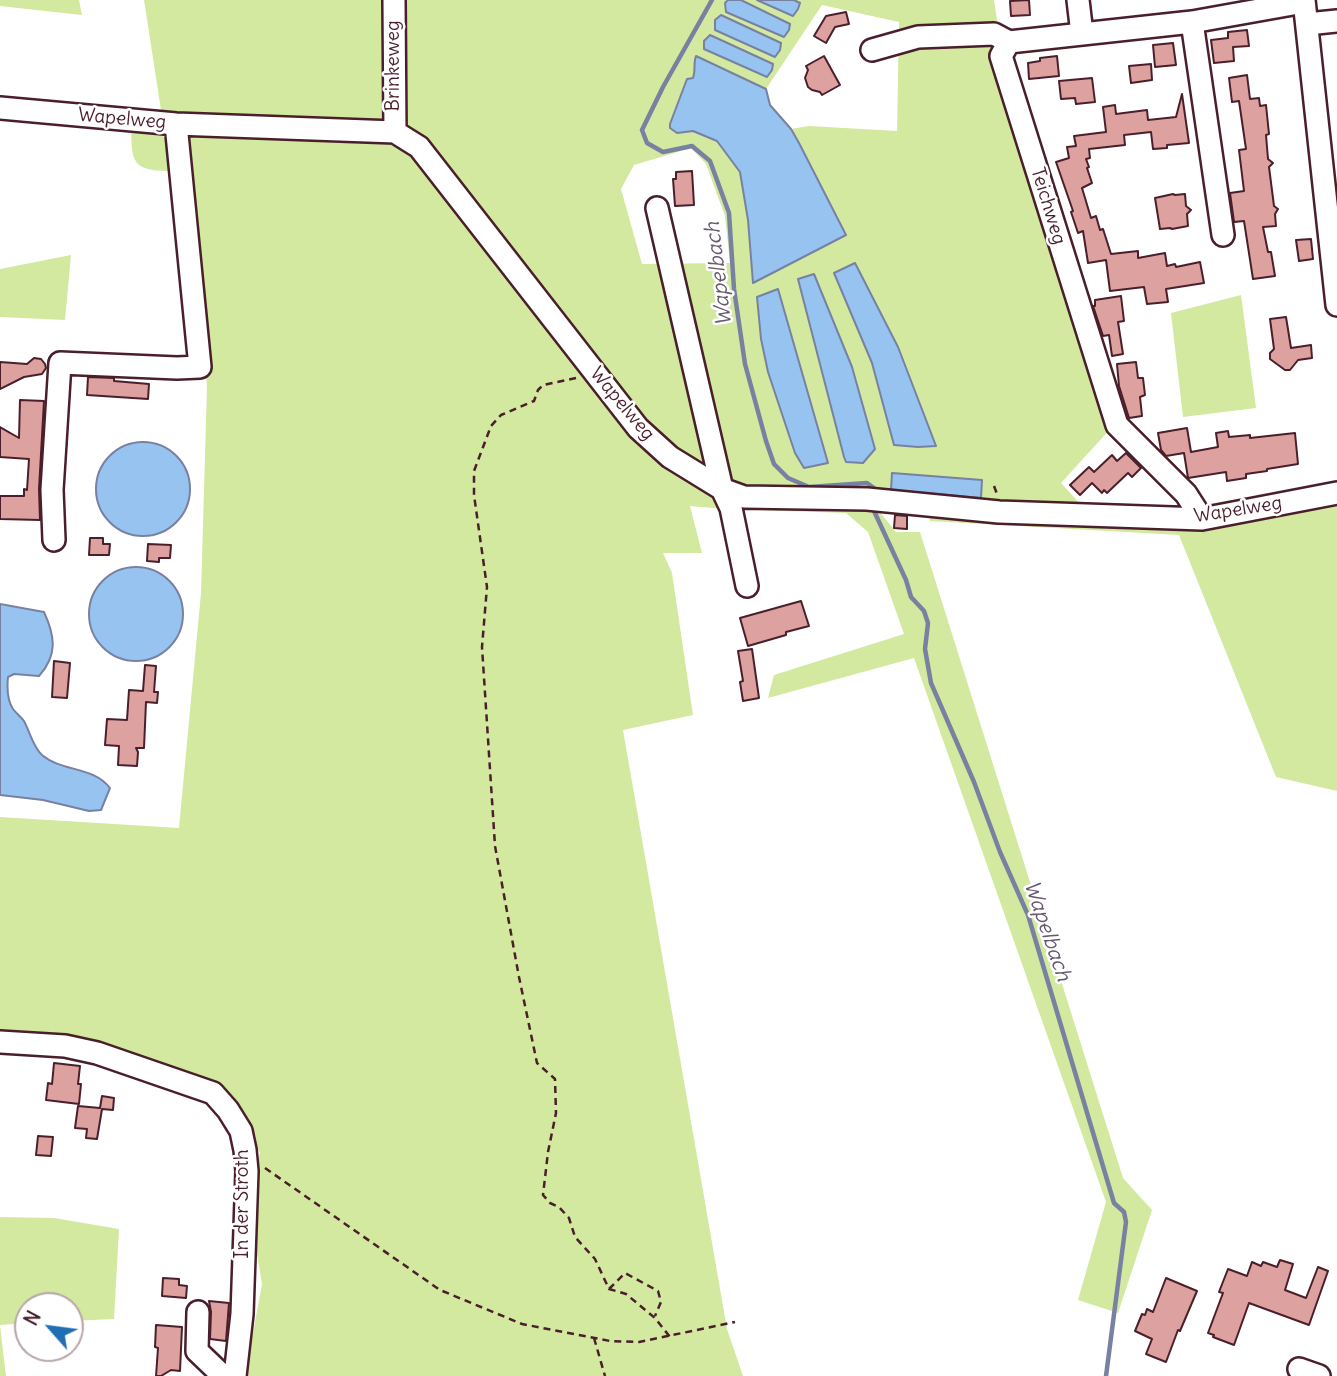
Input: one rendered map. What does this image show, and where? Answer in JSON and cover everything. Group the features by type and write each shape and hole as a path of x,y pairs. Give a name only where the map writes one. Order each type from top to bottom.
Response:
{"street":[{"name":"Brinkeweg","path":"394,0 395,132"},
{"path":"1078,0 1082,34"},
{"path":"872,50 918,37 994,34 1009,42 1192,22 1304,1 1337,305"},
{"path":"1307,24 1337,21"},
{"path":"1192,22 1223,235"},
{"name":"Teichweg","path":"1009,42 1001,55 1117,425 1186,494 1202,519"},
{"name":"Wapelweg","path":"0,108 176,124 395,132 419,147 638,428 670,457 722,489 744,497 878,500 999,512 1202,519 1337,493"},
{"path":"54,540 52,491 60,363 200,367 176,124"},
{"path":"657,208 722,489 731,508 747,586"},
{"name":"In der Stroth","path":"0,1042 65,1046 97,1053 213,1093 228,1110 241,1131 247,1171 242,1314 234,1376"},
{"path":"198,1312 197,1351 221,1374 228,1376"}],"path":[{"path":"592,368 585,376 543,385 534,401 501,415 491,426 474,471 474,495 487,587 482,647 495,846 537,1063 555,1079 556,1113 543,1195 569,1218 575,1237 595,1259 609,1289 626,1294 655,1318 670,1337"},
{"path":"245,1154 440,1290 522,1325 610,1341 639,1342 735,1322"},
{"path":"609,1289 625,1273 658,1290 661,1302 655,1318"},
{"path":"594,1338 605,1376"}],"green space":[{"path":"0,0 79,0 82,15 0,6"},
{"path":"144,0 728,0 725,3 790,24 741,0 757,0 793,16 799,3 794,0 994,0 999,33 1113,426 1061,483 1083,507 890,491 878,510 896,532 920,532 1123,1178 1152,1210 1118,1313 1078,1300 1106,1202 914,658 768,698 774,675 904,634 868,532 846,513 690,506 702,553 663,553 672,573 693,715 623,730 727,1329 743,1376 245,1376 262,1284 248,1199 260,1153 220,1089 98,1041 0,1032 0,817 179,828 201,593 207,387 187,141 192,134 195,115 161,110","holes":["822,5 899,22 897,131 809,126 791,129 846,235 753,283 748,220 740,172 718,141 693,131 693,78 696,56 766,89","691,148 706,164 725,216 730,263 642,264 621,189 634,165","814,274 844,457 798,280","778,289 828,462 804,468"]},
{"path":"131,125 152,129 164,137 169,150 170,171 140,166 133,155"},
{"path":"71,255 65,320 0,317 0,269"},
{"path":"1241,295 1256,408 1183,417 1171,313"},
{"path":"1337,485 1337,791 1276,777 1179,535 930,521 929,512 1176,526 1201,505"},
{"path":"0,1217 54,1218 119,1229 114,1319 84,1320 84,1292 14,1292 14,1324 0,1325"},
{"path":"0,1325 6,1376 0,1376"}],"water":[{"path":"728,0 741,0 790,24 789,30 784,37 726,12 725,3"},
{"path":"757,0 794,0 800,3 793,16"},
{"path":"721,15 781,43 780,50 775,57 715,30 715,20"},
{"path":"710,35 773,64 772,70 767,77 704,49 704,41"},
{"path":"696,56 766,89 770,105 791,129 846,235 753,283 748,220 740,172 717,141 693,131 677,133 670,128 687,79 693,78"},
{"path":"855,263 898,347 936,446 894,445 872,363 834,273"},
{"path":"814,274 852,367 875,449 863,463 846,462 844,457 798,279"},
{"path":"778,289 828,463 804,468 795,453 768,372 761,339 757,297"},
{"path":"143,442 161,446 176,456 186,471 190,489 186,507 176,522 161,532 143,536 125,532 110,522 100,507 96,489 100,471 110,456 125,446"},
{"path":"892,473 982,480 981,498 891,490"},
{"path":"136,567 154,571 169,581 179,596 183,614 179,632 169,647 154,657 136,661 118,657 103,647 93,632 89,614 93,596 103,581 118,571"},
{"path":"0,604 44,612 51,629 53,645 49,661 39,676 14,674 8,677 10,702 24,721 42,755 59,764 95,776 110,788 101,810 89,811 43,800 0,795"}],"building":[{"path":"1029,0 1030,15 1011,16 1010,1"},
{"path":"846,12 849,24 835,27 826,43 814,36 826,16"},
{"path":"1247,30 1249,46 1233,47 1234,61 1214,63 1211,40 1228,38 1228,32"},
{"path":"1173,43 1176,65 1155,67 1153,45"},
{"path":"824,56 840,85 822,95 808,87 805,78 808,70 806,66"},
{"path":"1057,56 1059,76 1029,79 1028,63"},
{"path":"1151,64 1152,80 1131,83 1129,66"},
{"path":"1247,75 1250,99 1259,98 1260,106 1266,105 1268,159 1273,163 1269,167 1274,206 1278,209 1275,214 1276,226 1263,227 1275,276 1253,279 1244,221 1234,222 1230,193 1244,191 1239,150 1246,149 1239,101 1232,102 1229,78"},
{"path":"1092,78 1095,102 1076,104 1075,98 1061,99 1059,81"},
{"path":"1182,94 1189,143 1153,149 1151,132 1124,135 1125,145 1089,149 1090,158 1086,159 1092,183 1082,188 1091,218 1096,216 1111,254 1138,251 1138,258 1165,253 1167,266 1175,264 1176,267 1200,262 1204,283 1166,289 1168,302 1147,304 1144,287 1110,291 1106,260 1088,263 1083,231 1078,233 1056,162 1069,158 1067,147 1076,146 1074,136 1106,132 1103,107 1115,105 1116,114 1147,110 1148,120 1176,117"},
{"path":"692,171 694,205 675,206 673,179 676,179 676,172"},
{"path":"1185,194 1186,206 1191,210 1187,214 1188,226 1160,229 1155,198"},
{"path":"1311,239 1313,259 1299,261 1296,240"},
{"path":"1121,296 1124,321 1118,322 1123,354 1112,356 1109,335 1103,336 1093,306 1095,300"},
{"path":"1286,317 1291,348 1311,345 1312,358 1298,360 1290,370 1285,370 1270,359 1270,353 1274,349 1270,319"},
{"path":"34,358 41,359 45,364 46,368 42,374 24,377 0,389 0,362 27,364"},
{"path":"1136,362 1138,378 1143,378 1145,395 1140,397 1142,416 1129,418 1119,386 1117,364"},
{"path":"88,377 149,384 148,399 87,395"},
{"path":"20,400 44,401 40,520 0,519 0,496 24,496 24,489 27,490 29,459 0,457 0,427 19,438"},
{"path":"1187,428 1191,452 1218,447 1216,433 1228,431 1229,437 1250,435 1250,438 1295,433 1298,464 1246,474 1246,478 1227,481 1226,472 1188,478 1184,453 1166,456 1161,450 1158,433"},
{"path":"1126,453 1141,468 1132,477 1128,473 1107,493 1104,490 1102,493 1092,483 1080,495 1070,485 1089,467 1094,472 1112,455 1117,461"},
{"path":"895,515 907,516 907,529 894,528"},
{"path":"90,538 103,538 103,544 110,544 109,555 89,555"},
{"path":"148,544 171,545 170,558 159,558 159,562 147,561"},
{"path":"801,601 809,626 748,646 740,618"},
{"path":"752,649 759,698 743,701 738,651"},
{"path":"54,661 70,663 67,698 52,697"},
{"path":"145,665 156,666 154,692 158,692 157,703 146,702 144,748 136,748 137,766 118,765 119,746 105,745 107,719 127,720 129,690 143,691"},
{"path":"54,1063 80,1066 79,1104 46,1100 48,1083 52,1084"},
{"path":"102,1096 114,1098 113,1110 102,1109 97,1139 86,1138 87,1129 75,1128 78,1106 100,1108"},
{"path":"38,1136 53,1137 51,1156 36,1155"},
{"path":"1280,1260 1293,1264 1285,1290 1306,1298 1318,1267 1328,1271 1309,1325 1249,1303 1234,1345 1208,1333 1223,1293 1219,1292 1228,1269 1247,1276 1252,1262 1261,1266 1263,1262 1277,1267"},
{"path":"163,1278 179,1279 179,1285 187,1286 186,1298 162,1296"},
{"path":"1166,1278 1197,1291 1166,1362 1146,1354 1152,1339 1135,1331 1142,1314 1145,1315 1147,1309 1153,1312"},
{"path":"209,1301 229,1303 226,1341 210,1339"},
{"path":"156,1325 182,1327 180,1371 171,1370 156,1376"}],"waterway":[{"name":"Wapelbach","path":"712,0 642,130 647,143 663,152 692,146 710,161 729,213 734,289 745,364 774,464 788,478 809,487 867,483 874,488"},
{"name":"Wapelbach","path":"874,511 906,580 911,597 924,611 928,623 925,649 931,683 1028,915 1114,1203 1124,1212 1126,1222 1106,1376"}]}
